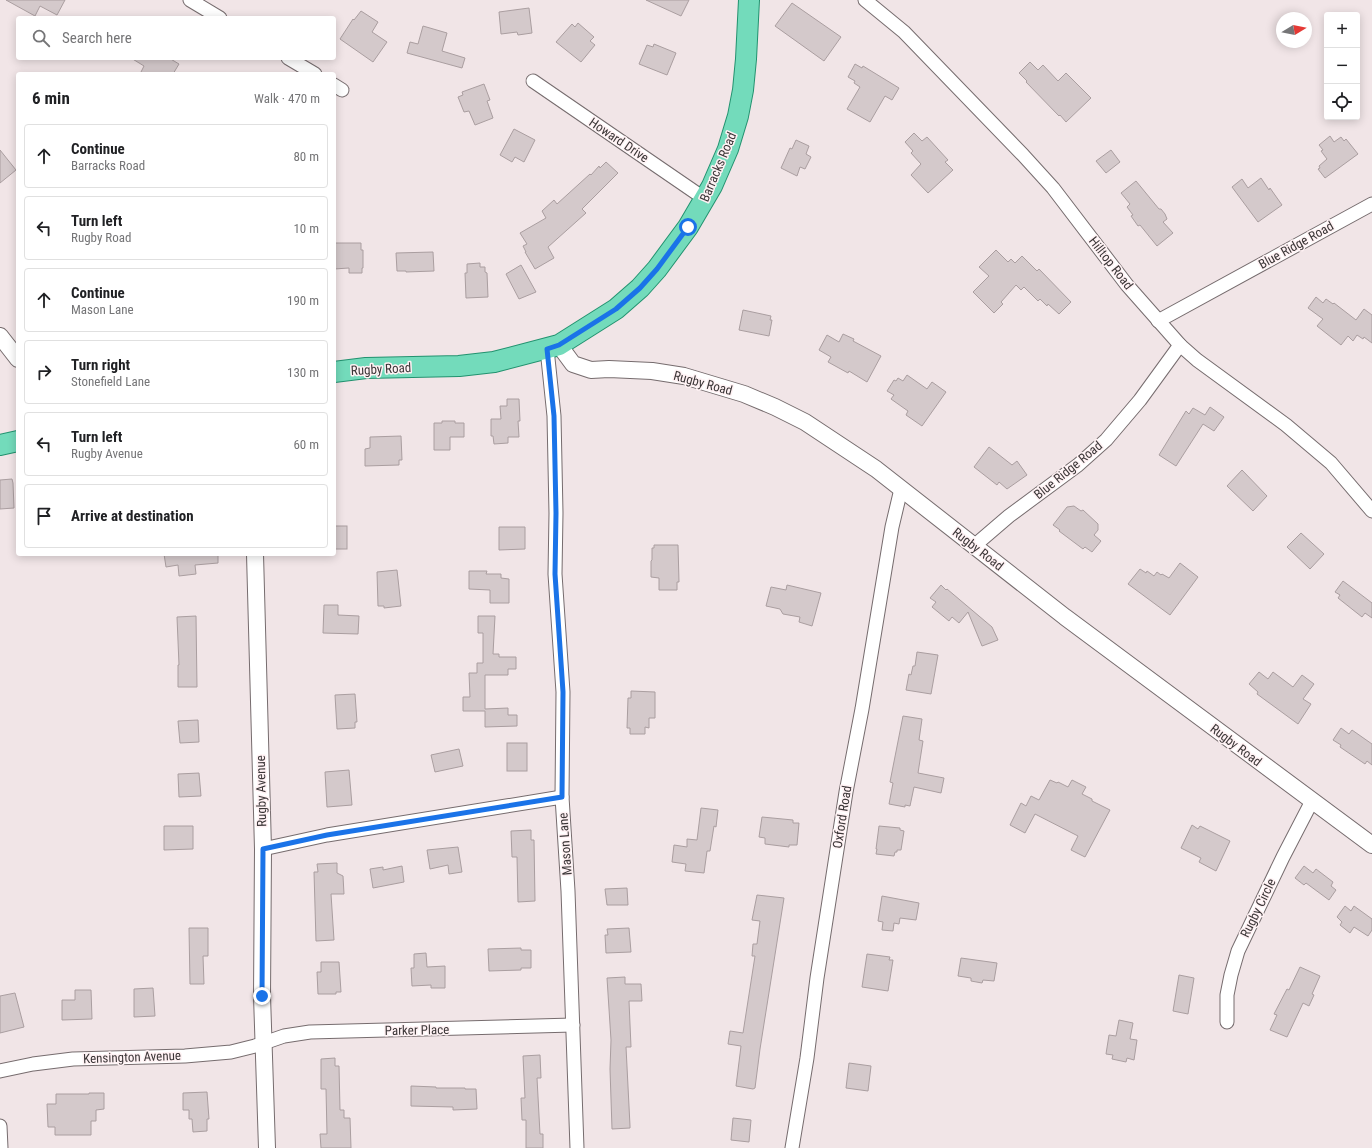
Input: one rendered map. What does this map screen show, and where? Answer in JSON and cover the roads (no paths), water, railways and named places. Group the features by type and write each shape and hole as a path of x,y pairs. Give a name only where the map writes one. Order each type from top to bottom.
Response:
{"main road":[{"name":"Barracks Road","path":"553,347 616,309 640,288 662,263 688,227 705,199 728,149 738,116 746,66 749,0"},
{"name":"Rugby Road","path":"336,372 366,368 466,365 494,362 553,347"},
{"path":"0,445 16,441"}],"street":[{"path":"190,0 217,16"},
{"name":"Hilltop Road","path":"865,0 904,32 1024,155 1053,188 1127,285 1180,345 1197,360 1286,425 1331,463 1372,511"},
{"path":"291,60 312,72"},
{"name":"Howard Drive","path":"533,82 705,199"},
{"name":"Blue Ridge Road","path":"1158,321 1372,204"},
{"path":"0,336 16,356"},
{"name":"Blue Ridge Road","path":"974,546 1009,516 1078,465 1106,440 1140,400 1180,345"},
{"name":"Mason Lane","path":"553,347 550,373 554,416 556,513 555,574 563,692 562,797 568,891 577,1148"},
{"name":"Rugby Road","path":"553,347 573,364 591,370 609,368 652,371 684,376 744,394 775,406 805,422 876,469 1065,617 1372,845"},
{"name":"Oxford Road","path":"792,1148 808,1058 817,978 846,792 862,709 892,527 901,489"},
{"name":"Rugby Avenue","path":"255,556 263,849 263,1043 267,1148"},
{"path":"263,849 327,835 562,797"},
{"name":"Rugby Circle","path":"1227,1022 1227,995 1238,951 1283,857 1312,801"},
{"name":"Parker Place","path":"263,1043 284,1036 310,1032 573,1025"},
{"name":"Kensington Avenue","path":"0,1071 33,1064 74,1059 185,1056 231,1052 263,1043"},
{"path":"0,1126 1,1148"}]}
